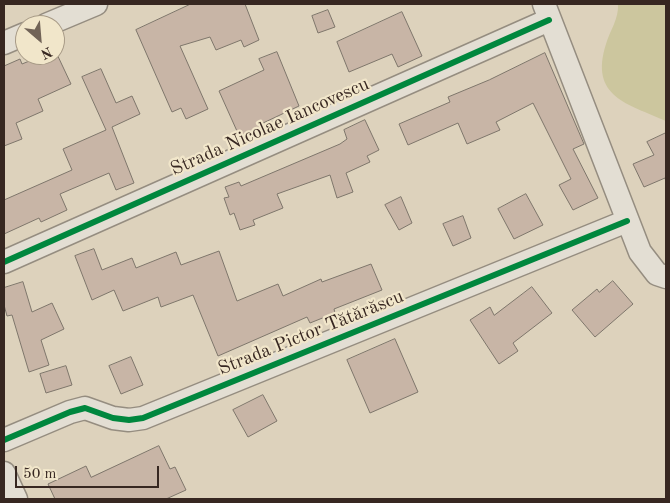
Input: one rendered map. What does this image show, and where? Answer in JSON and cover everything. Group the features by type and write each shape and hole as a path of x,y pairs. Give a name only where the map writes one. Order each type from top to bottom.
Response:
{"street":[{"path":"65,17 96,4"},
{"path":"546,12 626,220 648,265 657,274 666,277"},
{"name":"Strada Nicolae Iancovescu","path":"4,262 546,12"},
{"name":"Strada Pictor Tătărăscu","path":"4,440 70,412 85,408 113,418 130,420 143,418 626,220"},
{"path":"4,473 16,499"}],"shaded area":[{"path":"618,4 666,4 666,121 626,103 615,96 607,87 603,76 602,62 606,44 616,20"}],"building":[{"path":"191,4 245,4 259,40 244,47 241,40 216,50 210,37 180,46 208,109 186,119 181,108 172,112 136,30"},
{"path":"328,10 335,27 318,33 312,16"},
{"path":"402,12 422,56 398,67 392,54 349,72 337,42"},
{"path":"277,52 299,106 261,124 264,130 241,140 219,91 264,70 259,59"},
{"path":"545,53 584,144 573,149 598,198 573,210 559,185 571,179 533,103 496,122 500,130 467,144 458,123 408,145 399,124 450,102 448,97"},
{"path":"15,61 15,65 62,65 71,84 38,99 43,111 16,123 22,139 4,146 4,66"},
{"path":"101,69 116,103 132,96 140,114 112,127 134,183 116,190 109,173 60,194 67,210 41,222 39,218 4,234 4,200 72,170 63,149 106,130 82,77"},
{"path":"365,120 379,150 367,156 370,162 346,173 353,192 337,198 330,175 277,194 283,208 253,220 255,225 240,230 234,213 230,215 224,198 229,197 225,187 239,182 241,186 340,144 347,139 344,130"},
{"path":"666,133 666,182 665,178 644,187 633,164 654,155 647,142"},
{"path":"526,194 543,225 514,239 498,209"},
{"path":"401,197 412,223 399,230 385,205"},
{"path":"463,216 471,238 453,246 443,224"},
{"path":"94,249 102,270 132,258 136,268 176,252 181,265 219,251 237,301 278,284 283,296 321,279 322,282 371,264 382,290 334,309 335,313 310,323 307,317 218,356 193,295 161,307 158,297 123,311 114,290 92,300 75,256"},
{"path":"613,281 633,304 595,337 572,310 597,289 599,292"},
{"path":"23,282 32,312 52,303 64,329 41,340 49,365 29,372 12,315 7,316 4,305 4,288"},
{"path":"532,287 552,313 513,343 518,351 499,364 470,320 490,307 494,315"},
{"path":"395,339 418,392 370,413 347,360"},
{"path":"131,357 143,385 121,394 109,366"},
{"path":"66,366 72,385 46,393 40,374"},
{"path":"263,395 277,421 248,437 233,410"},
{"path":"159,446 170,469 175,467 186,490 166,499 55,499 48,484 86,466 91,477"}],"cycle path":[{"path":"4,262 549,20"},
{"path":"4,440 70,412 85,408 113,418 129,420 143,418 627,221"}]}
